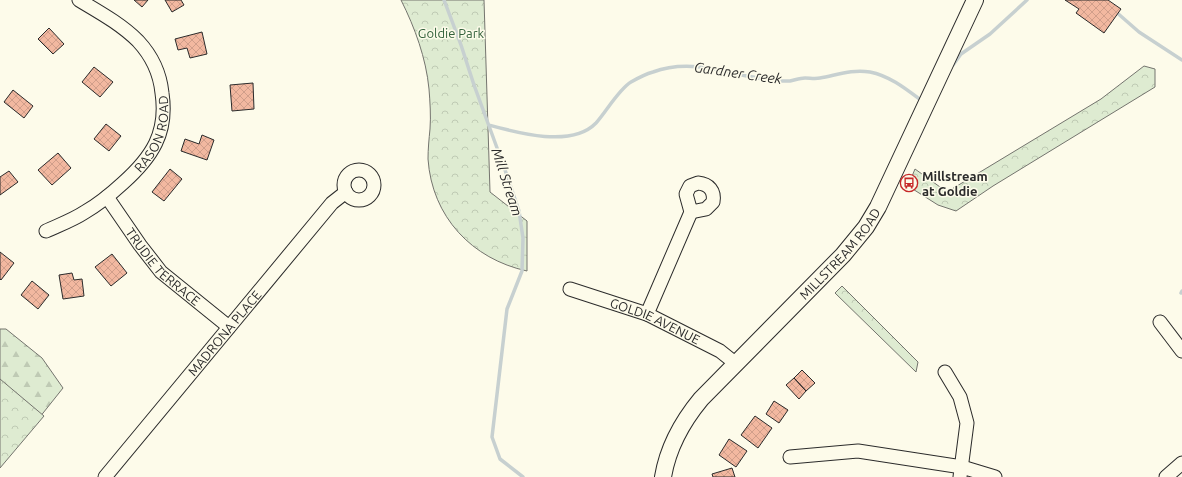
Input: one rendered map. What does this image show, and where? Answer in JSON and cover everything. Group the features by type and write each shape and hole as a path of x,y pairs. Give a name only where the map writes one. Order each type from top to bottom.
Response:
{"main road":[{"name":"MILLSTREAM ROAD","path":"663,477 671,449 688,415 701,399 843,255 866,227 880,203 975,0"}],"street":[{"name":"RASON ROAD","path":"46,230 84,213 107,197 138,170 150,156 163,118 163,95 159,76 154,64 139,42 116,23 79,0"},
{"name":"MADRONA PLACE","path":"105,477 332,203 346,192"},
{"name":"TRUDIE TERRACE","path":"107,197 140,246 161,272 229,328"},
{"path":"647,314 691,212"},
{"name":"GOLDIE AVENUE","path":"570,289 647,314 720,351 735,364"},
{"path":"1160,322 1182,351"},
{"path":"945,372 960,397 967,423 961,472"},
{"path":"790,457 858,451 961,472 995,477"},
{"path":"1166,477 1182,463"}],"green space":[{"name":"Goldie Park","path":"401,0 484,0 490,192 527,221 527,271 507,265 489,257 473,246 458,232 447,217 437,199 431,180 428,159 430,114 428,77 419,43"},
{"path":"1144,66 1155,69 1155,87 993,186 956,211 938,205 908,186 915,169 947,192 1101,99"},
{"path":"842,286 918,362 916,372 835,293"},
{"path":"0,329 6,329 42,358 63,388 0,467"},
{"path":"0,379 44,416 0,468"}],"building":[{"path":"134,0 148,0 142,7"},
{"path":"165,0 181,0 184,5 172,12"},
{"path":"1065,0 1108,0 1121,9 1104,33 1076,13 1079,9"},
{"path":"49,28 64,44 53,54 38,39"},
{"path":"202,32 207,54 190,58 187,48 178,50 175,39"},
{"path":"94,67 113,82 100,97 82,82"},
{"path":"253,83 254,109 232,111 230,85"},
{"path":"13,90 33,106 24,118 4,102"},
{"path":"106,124 121,136 109,151 94,139"},
{"path":"202,135 214,140 207,160 181,151 185,139 199,144"},
{"path":"58,153 71,168 52,185 38,170"},
{"path":"170,169 182,179 164,201 152,192"},
{"path":"9,171 18,182 0,195 0,177"},
{"path":"0,252 14,263 1,280 0,279"},
{"path":"112,254 127,273 111,286 95,267"},
{"path":"72,273 74,280 82,279 84,296 63,299 59,275"},
{"path":"32,281 49,295 38,309 21,295"},
{"path":"802,370 815,383 806,391 794,378"},
{"path":"794,378 806,391 799,399 786,385"},
{"path":"774,401 788,410 779,423 766,414"},
{"path":"755,416 772,428 758,448 741,435"},
{"path":"729,439 747,451 736,467 719,455"},
{"path":"732,468 735,477 713,477 712,474"}],"waterway":[{"name":"Mill Stream","path":"444,0 519,211 523,238 522,271 507,309 492,437 500,459 523,477"},
{"name":"Gardner Creek","path":"953,65 961,54 990,34 1027,0"},
{"name":"Gardner Creek","path":"1115,11 1139,32 1182,60"},
{"name":"Gardner Creek","path":"489,125 515,132 544,136 559,137 573,135 586,131 596,123 626,85 650,73 664,69 686,66 709,68 742,75 784,81 803,78 818,78 851,72 870,72 891,80 922,101"}],"place":[{"name":"Millstream at Goldie","path":"909,183"}]}
